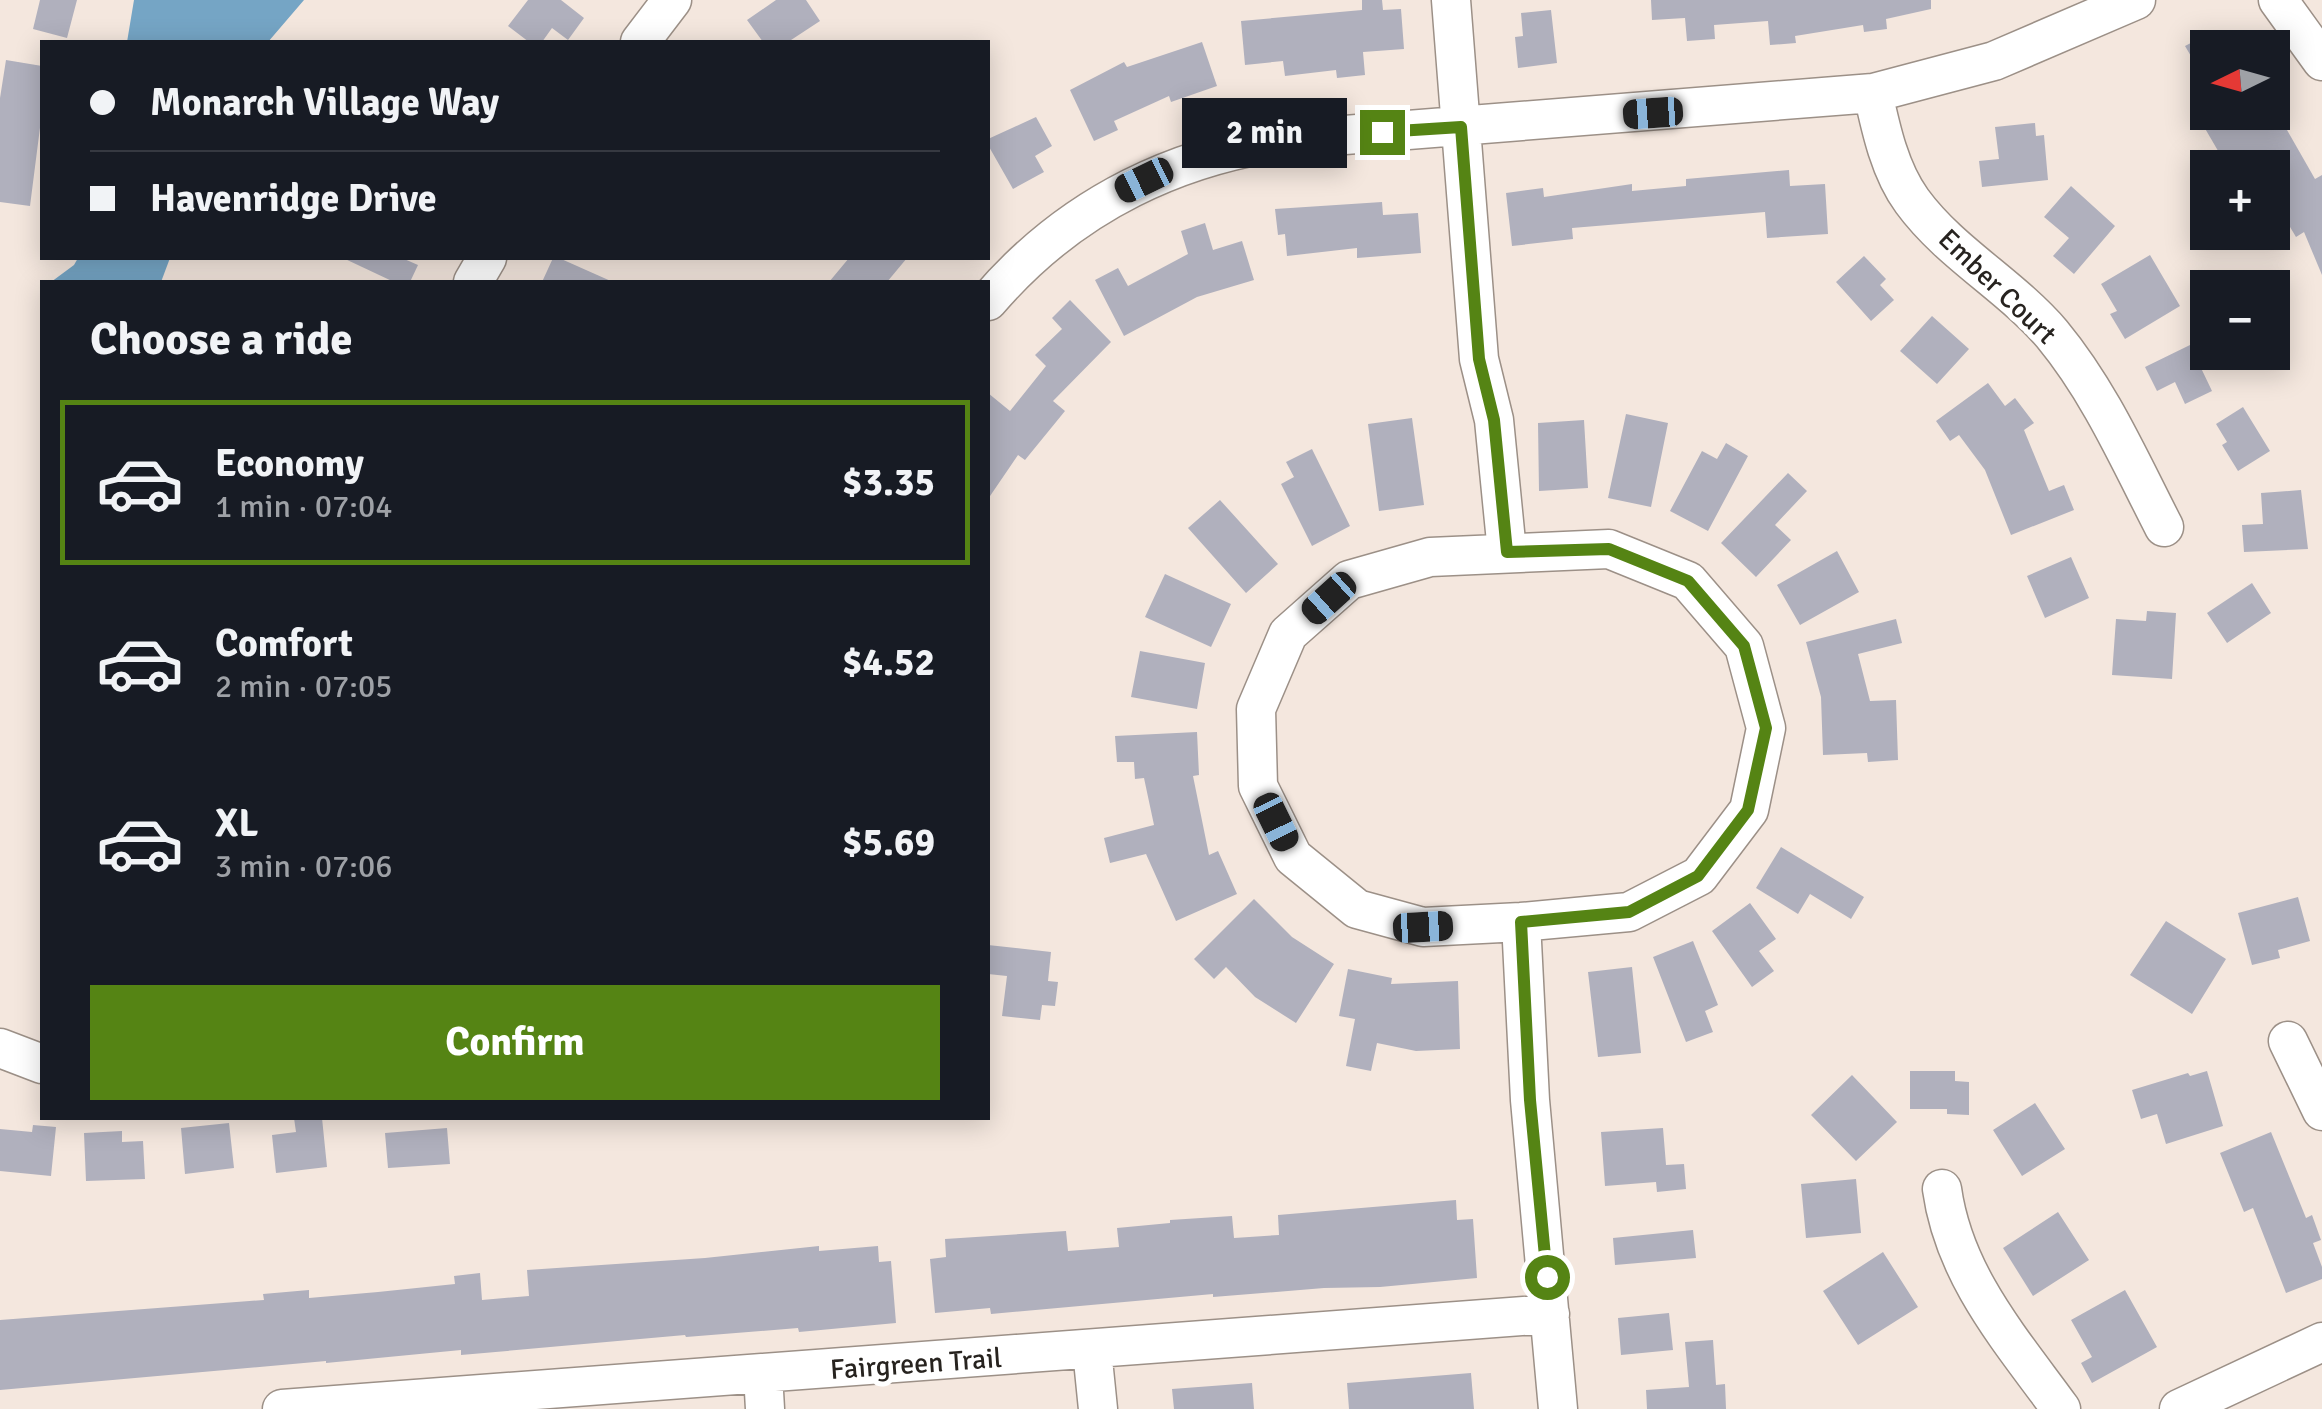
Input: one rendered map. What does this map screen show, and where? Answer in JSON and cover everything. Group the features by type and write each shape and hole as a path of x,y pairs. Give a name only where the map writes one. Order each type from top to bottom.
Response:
{"street":[{"path":"642,40 672,0"},
{"path":"1451,0 1479,359 1471,424 1494,553"},
{"path":"990,299 1033,252 1062,229 1124,190 1173,167 1222,152 1278,141 1873,94 1994,60 2136,0"},
{"path":"2278,0 2322,61"},
{"name":"Ember Court","path":"1873,94 1889,154 1912,201 1939,231 2032,314 2076,364 2164,527"},
{"path":"1609,549 1688,581 1744,646 1766,728 1748,810 1698,876 1629,912 1423,927 1357,908 1293,857 1258,786 1256,709 1288,634 1349,580 1430,558 1494,553 1609,549"},
{"path":"1521,922 1530,1100 1558,1409"},
{"path":"2288,1041 2322,1110"},
{"path":"0,1048 40,1063"},
{"path":"1942,1189 1950,1232 1974,1286 2061,1409"},
{"name":"Fairgreen Trail","path":"282,1409 764,1391 1092,1350 1550,1314"},
{"path":"2179,1409 2322,1342"},
{"path":"1092,1350 1098,1409"}],"water":[{"path":"134,0 304,0 270,40 127,40"},
{"path":"77,260 169,260 162,280 54,280"}],"building":[{"path":"40,0 77,0 67,38 33,29"},
{"path":"528,0 561,0 584,18 568,40 552,28 543,40 526,40 508,26"},
{"path":"776,0 806,0 820,21 791,40 762,40 747,20"},
{"path":"1362,0 1382,0 1383,10 1401,9 1404,49 1363,52 1365,75 1337,78 1336,70 1285,76 1283,61 1245,65 1241,21 1362,10"},
{"path":"1651,0 1931,0 1931,9 1886,19 1887,29 1864,32 1863,25 1795,36 1796,43 1770,45 1768,21 1714,25 1715,39 1687,41 1685,18 1652,20"},
{"path":"1551,10 1557,63 1518,68 1515,37 1523,36 1521,13"},
{"path":"1202,42 1217,86 1171,102 1169,96 1114,121 1118,130 1094,141 1070,90 1124,62 1127,67"},
{"path":"6,60 40,66 40,128 30,206 0,202 0,98"},
{"path":"1036,117 1052,146 1035,156 1044,172 1013,189 990,149 990,138"},
{"path":"2035,123 2036,136 2044,135 2048,180 1982,187 1979,161 1999,159 1995,127"},
{"path":"2206,130 2287,130 2315,179 2322,175 2322,275 2304,232 2296,237 2290,227 2290,150 2218,150"},
{"path":"1789,170 1790,186 1825,184 1828,234 1767,238 1765,212 1572,228 1573,239 1512,246 1506,193 1543,188 1544,197 1632,184 1632,191 1686,186 1686,179"},
{"path":"2071,186 2115,226 2074,274 2053,256 2069,238 2044,217"},
{"path":"1382,202 1383,215 1418,213 1421,253 1357,258 1357,248 1287,256 1285,234 1278,235 1275,209"},
{"path":"1205,223 1213,250 1242,241 1254,280 1197,297 1124,336 1095,280 1118,268 1128,286 1188,254 1181,231"},
{"path":"2150,255 2180,306 2125,339 2110,314 2117,311 2101,284"},
{"path":"1864,256 1886,279 1880,285 1894,300 1871,321 1836,282"},
{"path":"347,260 407,260 418,265 411,280 390,280"},
{"path":"552,260 564,260 608,280 543,280"},
{"path":"847,260 905,260 889,280 831,280"},
{"path":"1070,300 1111,342 1053,401 1065,411 1025,460 1018,455 990,496 990,395 1010,411 1046,366 1035,355 1062,329 1052,318"},
{"path":"1932,316 1969,349 1937,384 1900,351"},
{"path":"2190,345 2190,370 2202,370 2212,391 2185,404 2175,382 2157,391 2145,367"},
{"path":"1988,383 2005,406 2015,398 2034,423 2024,430 2049,491 2064,485 2074,510 2011,535 1985,470 1959,435 1950,441 1936,421"},
{"path":"2243,407 2270,451 2238,471 2222,445 2227,442 2216,424"},
{"path":"1626,414 1668,423 1651,507 1608,498"},
{"path":"1412,418 1424,505 1379,511 1368,424"},
{"path":"1584,420 1588,488 1539,491 1538,423"},
{"path":"1726,443 1748,456 1708,531 1670,511 1702,451 1717,459"},
{"path":"1312,449 1350,526 1312,546 1281,484 1294,477 1286,462"},
{"path":"1788,473 1807,491 1775,525 1791,540 1756,577 1721,543"},
{"path":"2301,490 2308,549 2244,552 2242,525 2263,524 2261,493"},
{"path":"1220,500 1278,564 1246,593 1188,528"},
{"path":"1837,551 1859,592 1800,625 1777,585"},
{"path":"2071,557 2089,598 2045,618 2027,576"},
{"path":"1165,574 1231,604 1211,647 1145,617"},
{"path":"2252,583 2271,613 2227,643 2207,613"},
{"path":"2147,611 2176,613 2172,679 2112,675 2116,619 2146,621"},
{"path":"1896,619 1902,643 1858,654 1870,701 1896,700 1898,760 1868,762 1867,753 1823,755 1821,697 1806,642"},
{"path":"1140,651 1205,663 1197,709 1131,697"},
{"path":"1197,732 1199,775 1193,776 1209,855 1218,851 1237,894 1176,921 1146,854 1110,863 1104,838 1154,825 1144,778 1135,779 1134,762 1117,762 1115,736"},
{"path":"1781,847 1864,897 1851,919 1810,894 1798,914 1756,888"},
{"path":"2298,897 2310,941 2278,950 2280,958 2252,965 2238,913"},
{"path":"1254,899 1292,937 1334,964 1296,1023 1255,997 1226,967 1214,979 1194,959"},
{"path":"1750,903 1776,939 1759,951 1774,971 1752,987 1712,931"},
{"path":"2166,921 2226,959 2192,1014 2130,975"},
{"path":"1693,941 1718,1005 1705,1011 1713,1032 1686,1042 1653,957"},
{"path":"990,945 1051,952 1048,981 1058,982 1055,1006 1042,1005 1040,1020 1002,1016 1007,976 990,974"},
{"path":"1632,967 1641,1053 1598,1057 1588,972"},
{"path":"1348,969 1392,978 1391,984 1458,981 1460,1049 1416,1051 1377,1043 1371,1071 1346,1066 1355,1019 1339,1016"},
{"path":"1910,1071 1955,1071 1955,1081 1969,1082 1969,1115 1947,1114 1947,1109 1910,1109"},
{"path":"2207,1071 2223,1126 2166,1144 2157,1114 2141,1119 2132,1090"},
{"path":"1852,1075 1897,1122 1856,1161 1811,1115"},
{"path":"2035,1103 2065,1149 2022,1176 1993,1130"},
{"path":"294,1120 322,1120 327,1167 276,1173 272,1135 296,1132"},
{"path":"229,1123 234,1168 185,1174 181,1128"},
{"path":"33,1125 56,1127 51,1176 0,1171 0,1129 32,1132"},
{"path":"447,1128 450,1164 388,1168 385,1133"},
{"path":"1663,1128 1666,1165 1684,1164 1686,1189 1657,1192 1656,1182 1605,1186 1601,1132"},
{"path":"122,1131 122,1142 143,1141 145,1179 86,1181 84,1133"},
{"path":"2271,1132 2306,1218 2312,1215 2321,1240 2313,1243 2322,1279 2286,1293 2253,1208 2244,1212 2220,1153"},
{"path":"1856,1179 1861,1233 1806,1238 1801,1184"},
{"path":"1456,1200 1457,1220 1473,1219 1477,1278 1380,1287 1213,1294 991,1314 990,1308 935,1313 930,1259 946,1257 945,1239 1066,1231 1068,1251 1119,1247 1117,1228 1232,1216 1234,1238 1279,1235 1278,1215"},
{"path":"2058,1212 2089,1260 2033,1296 2003,1248"},
{"path":"1693,1230 1696,1258 1615,1265 1613,1238"},
{"path":"819,1246 819,1251 878,1246 879,1262 891,1261 896,1323 799,1332 798,1328 685,1335 461,1355 461,1350 0,1390 0,1320 264,1300 263,1294 309,1290 309,1298 378,1292 455,1284 454,1276 480,1273 482,1300 529,1296 527,1270"},
{"path":"1883,1252 1918,1307 1858,1345 1823,1291"},
{"path":"2125,1290 2157,1347 2092,1383 2081,1363 2092,1357 2071,1320"},
{"path":"1669,1313 1673,1350 1621,1355 1618,1318"},
{"path":"1713,1340 1716,1385 1725,1384 1726,1409 1647,1409 1646,1390 1689,1387 1685,1342"},
{"path":"1471,1373 1474,1409 1349,1409 1347,1383"},
{"path":"1252,1383 1254,1409 1174,1409 1172,1389"}],"route":[{"path":"1382,132 1461,127 1479,359 1494,420 1507,552 1609,549 1688,581 1744,646 1766,728 1748,810 1698,876 1629,912 1521,922 1530,1100 1547,1277"}]}
